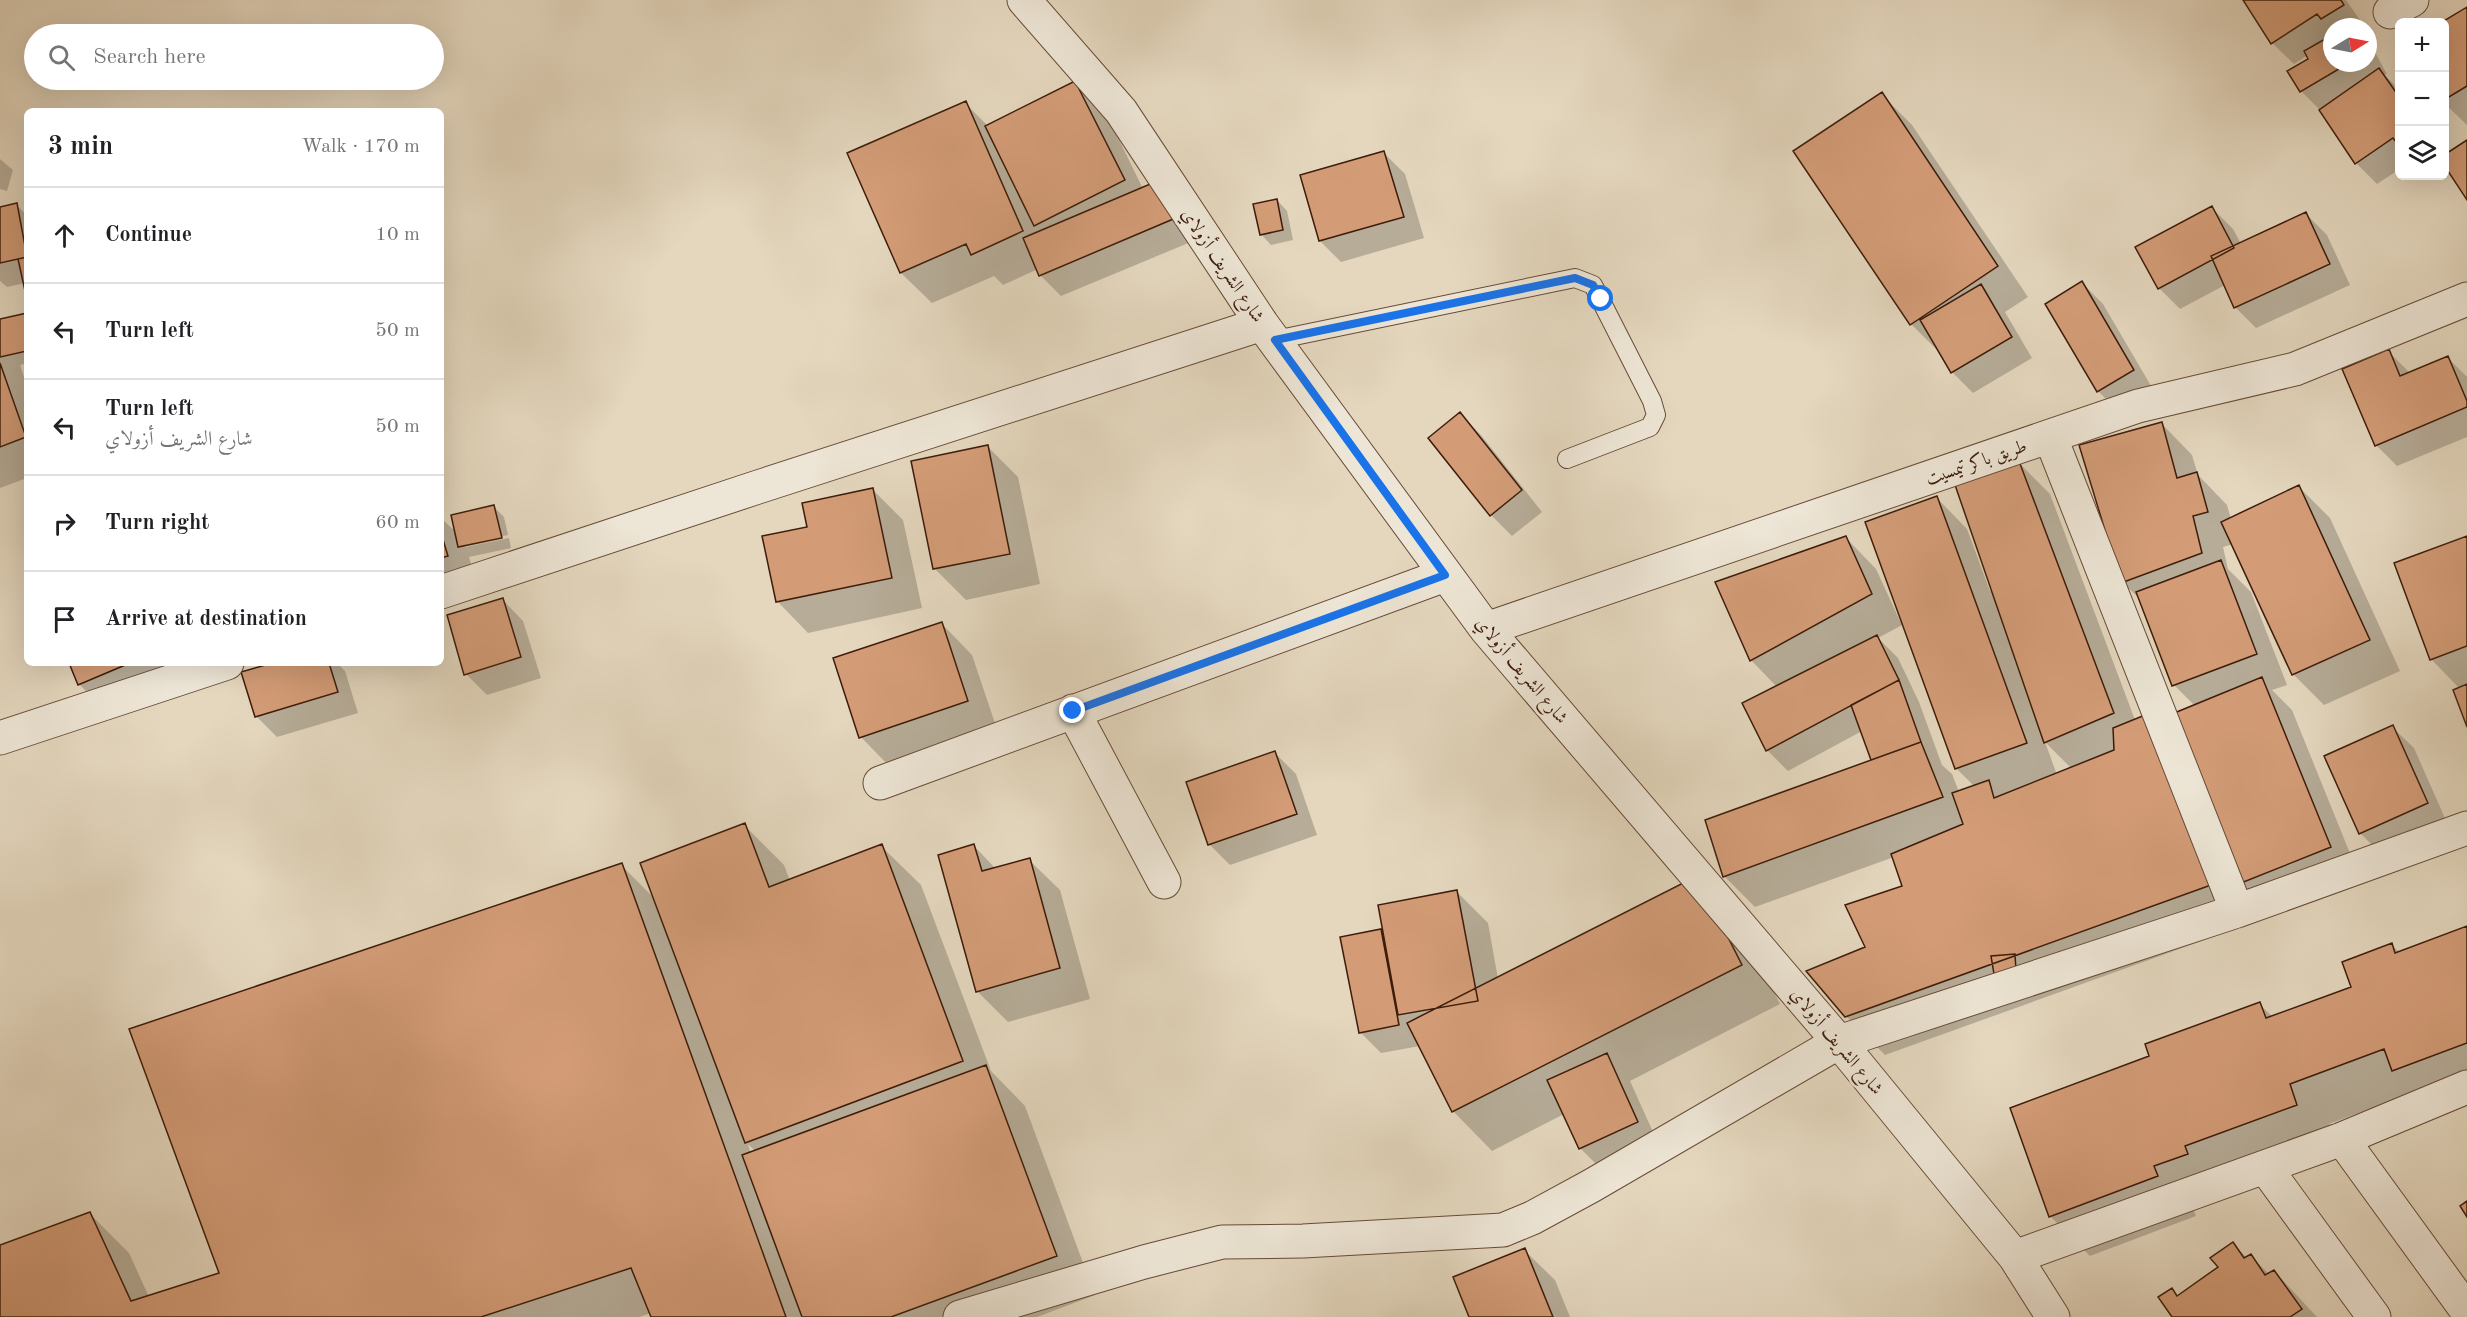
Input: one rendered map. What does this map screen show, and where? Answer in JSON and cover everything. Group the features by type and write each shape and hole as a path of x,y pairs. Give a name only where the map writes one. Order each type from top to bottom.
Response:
{"street":[{"name":"شارع الشريف أزولاي","path":"1024,0 1121,111 1269,332 1486,629 1839,1042 2015,1257 2053,1317"},
{"name":"طريق باكر تيمسيت","path":"1486,629 2138,406 2295,369 2467,300"},
{"path":"444,591 758,487 1269,332"},
{"path":"2050,436 2237,911"},
{"path":"880,783 1445,575"},
{"path":"0,738 218,666"},
{"path":"1073,711 1164,882"},
{"path":"960,1317 1144,1262 1222,1242 1303,1241 1503,1230 1532,1218 1591,1186 1839,1042 2237,911 2467,828"},
{"path":"2015,1257 2342,1139 2467,1087"},
{"path":"2342,1139 2467,1311"},
{"path":"2265,1167 2374,1317"}],"lane":[{"path":"1269,332 1575,278 1593,285 1653,401 1656,415 1650,427 1567,459"}],"building":[{"path":"2243,0 2341,0 2344,5 2321,19 2317,14 2271,44"},
{"path":"2467,7 2467,86 2449,97 2449,18"},
{"path":"2323,40 2323,72 2334,72 2300,92 2287,71 2308,59 2304,51"},
{"path":"2379,68 2395,91 2395,141 2393,138 2355,164 2319,110 2373,72 2377,72"},
{"path":"1075,81 1125,180 1034,226 985,126"},
{"path":"1882,92 1998,266 1910,325 1793,151"},
{"path":"966,101 1023,231 971,255 966,244 900,273 847,153"},
{"path":"2467,140 2467,200 2449,173 2449,152"},
{"path":"1384,151 1404,217 1319,241 1300,175"},
{"path":"1162,179 1178,217 1039,276 1023,238"},
{"path":"1277,199 1283,230 1260,235 1253,204"},
{"path":"17,203 24,241 24,258 0,263 0,207"},
{"path":"2212,206 2234,248 2158,289 2135,247"},
{"path":"2306,212 2330,264 2234,308 2211,256"},
{"path":"24,258 24,286 18,259"},
{"path":"2082,281 2134,370 2097,392 2045,304"},
{"path":"1981,284 2012,337 1951,373 1920,320"},
{"path":"24,314 24,352 0,357 0,319"},
{"path":"2389,349 2400,376 2448,356 2467,401 2467,407 2375,446 2342,369"},
{"path":"0,363 24,431 24,438 0,447"},
{"path":"1460,412 1522,490 1490,516 1428,438"},
{"path":"2162,422 2177,478 2197,472 2208,512 2193,516 2202,553 2121,583 2079,445"},
{"path":"988,445 1010,554 933,569 911,461"},
{"path":"2019,461 2114,713 2044,743 1954,482"},
{"path":"2299,485 2370,640 2292,675 2221,522"},
{"path":"873,488 892,578 776,602 762,536 807,527 802,503"},
{"path":"1937,496 2027,743 1955,769 1865,522"},
{"path":"494,505 502,538 458,547 451,515"},
{"path":"1846,536 1872,594 1750,661 1715,582"},
{"path":"2467,536 2467,646 2430,660 2394,563"},
{"path":"444,543 448,556 444,557"},
{"path":"2221,560 2257,654 2172,686 2136,592"},
{"path":"503,598 521,657 464,675 447,615"},
{"path":"942,622 968,701 859,738 833,658"},
{"path":"1877,635 1899,680 1766,751 1742,703"},
{"path":"70,666 123,666 78,685"},
{"path":"262,666 330,666 338,692 255,717 241,672"},
{"path":"2262,677 2331,847 2236,885 2167,716"},
{"path":"1899,680 1921,742 1871,760 1851,705"},
{"path":"2467,684 2467,727 2453,690"},
{"path":"2145,715 2211,885 1845,1017 1806,971 1865,947 1845,905 1902,886 1891,854 1963,824 1952,793 1989,780 1994,798 2114,750 2113,728"},
{"path":"2393,725 2428,803 2359,834 2324,756"},
{"path":"1921,742 1943,797 1723,877 1705,820"},
{"path":"1275,751 1297,814 1208,845 1186,782"},
{"path":"745,823 769,887 882,844 963,1061 745,1143 640,863"},
{"path":"974,844 982,871 1030,858 1060,968 976,992 938,855"},
{"path":"622,863 786,1317 651,1317 631,1268 481,1317 0,1317 0,1245 90,1212 131,1301 219,1273 129,1029"},
{"path":"1697,876 1742,965 1452,1112 1407,1023"},
{"path":"1457,890 1478,1001 1398,1015 1378,905"},
{"path":"2467,926 2467,1043 2392,1071 2384,1049 2290,1084 2297,1105 2185,1146 2188,1154 2154,1166 2158,1176 2049,1217 2010,1108 2149,1056 2145,1044 2260,1002 2266,1018 2351,987 2342,962 2392,943 2395,953"},
{"path":"1381,929 1399,1025 1359,1033 1340,937"},
{"path":"2015,954 2016,971 1994,974 1991,956"},
{"path":"1607,1053 1638,1122 1579,1149 1547,1080"},
{"path":"986,1065 1057,1256 891,1317 802,1317 742,1155"},
{"path":"2467,1201 2467,1217 2460,1206"},
{"path":"2233,1242 2244,1258 2251,1254 2265,1275 2274,1270 2302,1309 2290,1317 2172,1317 2158,1297 2172,1288 2177,1296 2218,1267 2210,1258"},
{"path":"1525,1248 1553,1317 1469,1317 1453,1277"}],"route":[{"path":"1073,711 1445,575 1275,340 1575,278 1593,285 1601,299"}]}
